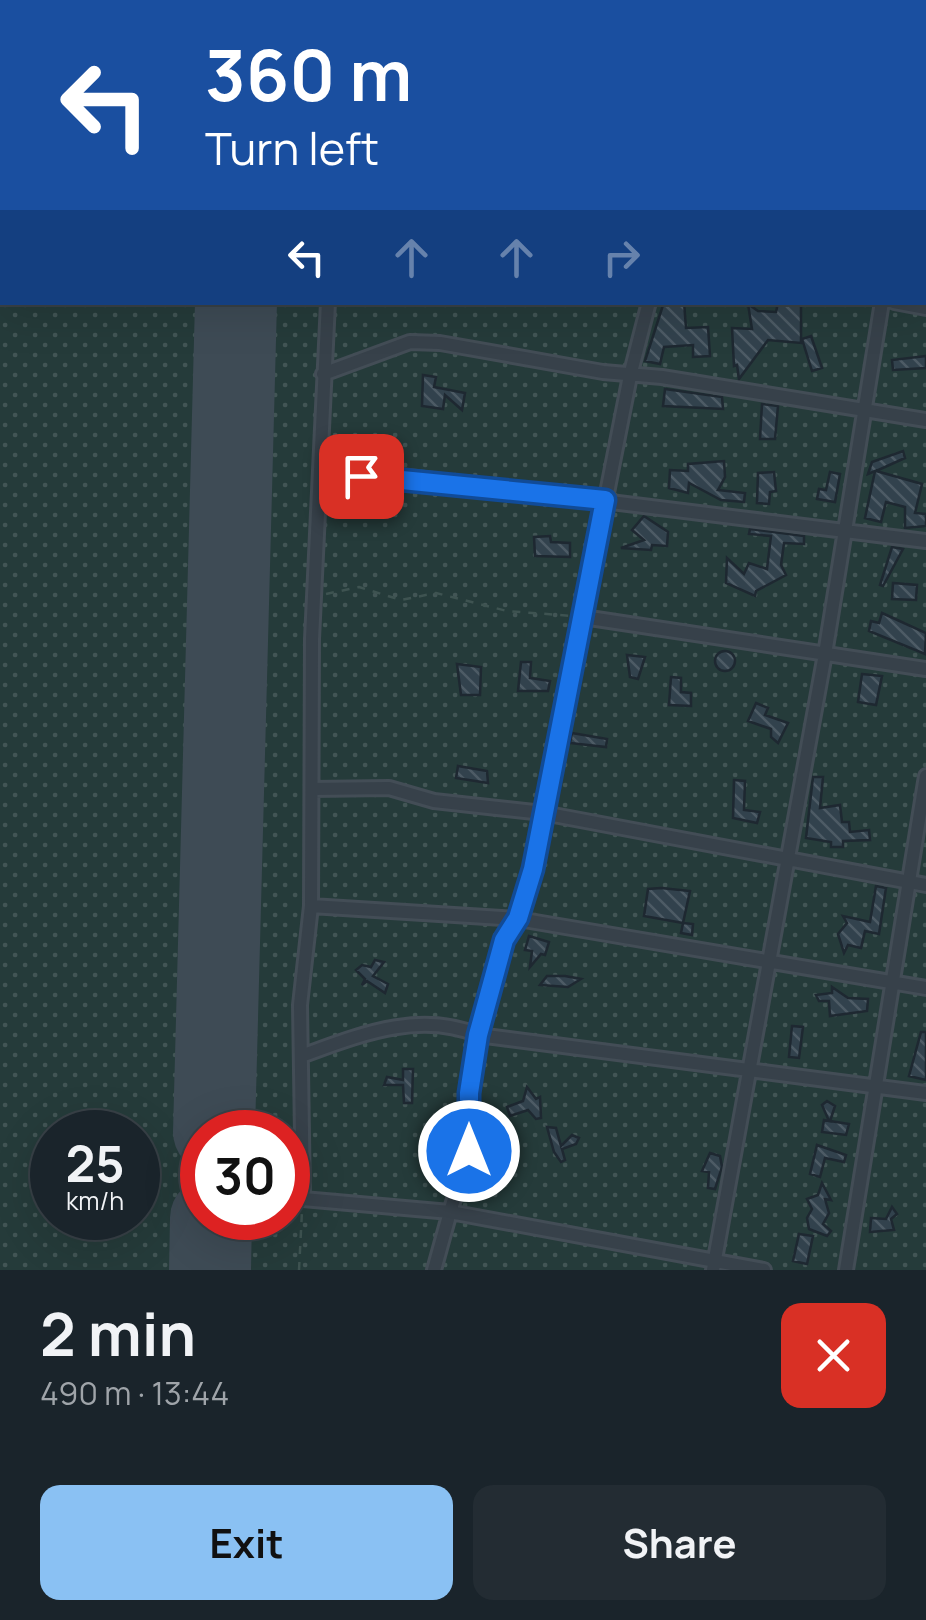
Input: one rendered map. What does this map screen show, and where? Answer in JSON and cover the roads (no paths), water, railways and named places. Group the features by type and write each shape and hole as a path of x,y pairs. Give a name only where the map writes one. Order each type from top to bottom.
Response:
{"street":[{"path":"328,305 314,597 311,906 300,1005 302,1199 450,1212 714,1265 764,1270"},
{"path":"434,1270 469,1151 469,1093 478,1035 504,940 518,918 543,814 630,376 649,305"},
{"path":"714,1265 826,654 882,305"},
{"path":"323,374 410,342 440,343 926,420"},
{"path":"321,475 400,476 926,541"},
{"path":"583,617 926,668"},
{"path":"846,1270 896,983 926,776"},
{"path":"312,789 389,788 434,801 543,814 926,886"},
{"path":"311,906 518,918 926,988"},
{"path":"301,1056 386,1027 449,1026 478,1035 926,1093"}]}
